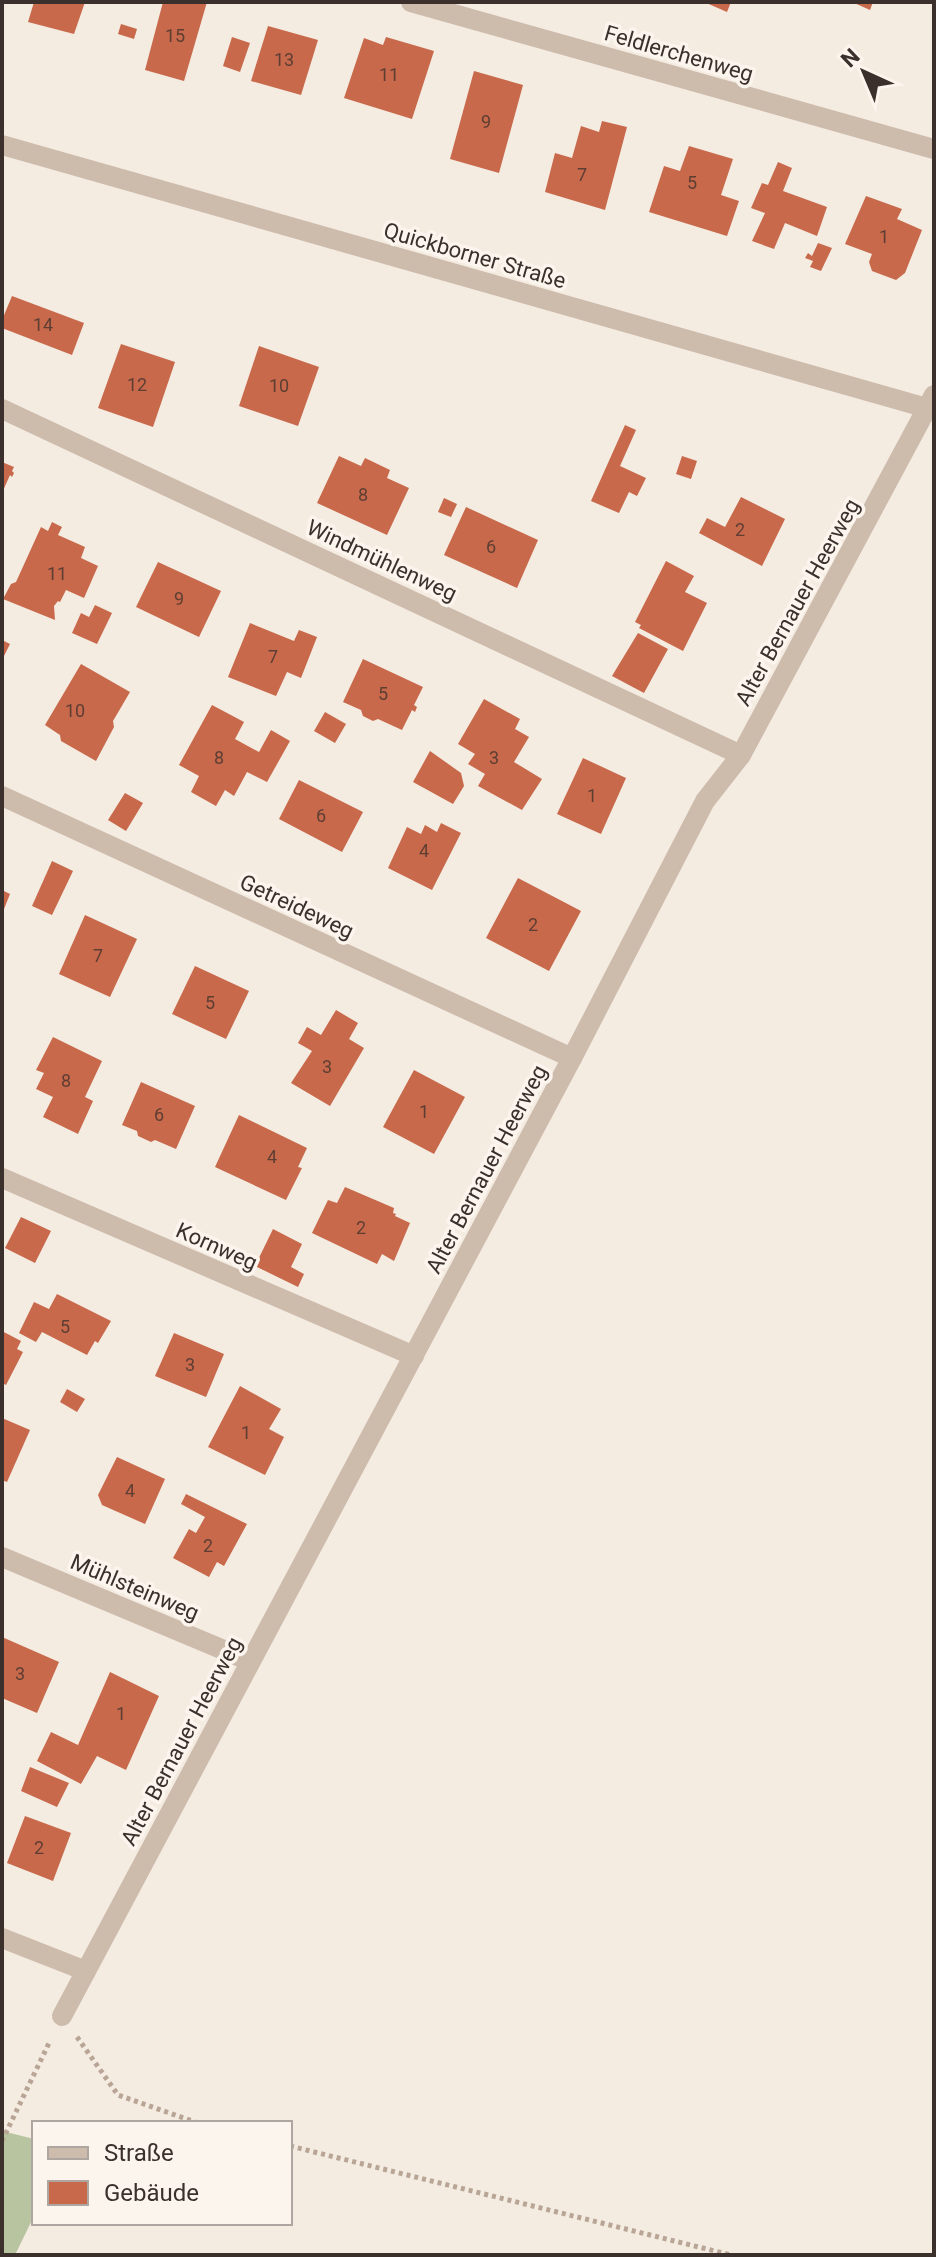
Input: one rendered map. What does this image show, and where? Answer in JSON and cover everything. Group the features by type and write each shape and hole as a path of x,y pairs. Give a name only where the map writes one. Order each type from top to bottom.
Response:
{"street":[{"name":"Feldlerchenweg","path":"411,2 934,149"},
{"name":"Quickborner Straße","path":"2,145 932,404"},
{"name":"Alter Bernauer Heerweg","path":"62,2016 572,1058 705,801 741,755 932,404"},
{"name":"Windmühlenweg","path":"2,409 741,755"},
{"name":"Getreideweg","path":"2,796 572,1058"},
{"name":"Kornweg","path":"2,1178 414,1356"},
{"name":"Mühlsteinweg","path":"2,1557 250,1661"},
{"path":"2,1938 86,1971"}],"path":[{"path":"2,2141 62,2016 118,2095 192,2121"},
{"path":"292,2146 731,2255"}],"green space":[{"path":"2,2131 32,2138 32,2220 15,2255 2,2255"}],"building":[{"path":"34,2 85,2 74,34 28,22"},
{"path":"163,2 207,2 184,81 145,70"},
{"path":"704,2 731,2 727,12"},
{"path":"852,2 873,2 870,10"},
{"path":"121,24 137,29 134,39 118,34"},
{"path":"268,26 318,40 301,95 251,81"},
{"path":"232,37 250,43 240,72 223,66"},
{"path":"386,37 434,51 412,119 344,98 364,38 383,45"},
{"path":"474,71 523,85 499,173 450,159"},
{"path":"602,121 627,127 605,210 545,192 555,153 572,158 581,126 599,132"},
{"path":"689,146 733,159 721,195 739,201 727,236 649,212 664,166 680,171"},
{"path":"778,162 792,168 783,191 827,207 817,236 785,223 774,249 752,241 765,213 751,208 762,183 768,185"},
{"path":"866,196 902,209 897,219 922,230 905,273 896,280 872,271 869,262 872,254 845,244"},
{"path":"818,243 832,248 821,271 810,267 813,261 805,258 808,253 812,256"},
{"path":"12,296 84,323 72,355 2,328"},
{"path":"121,344 175,362 153,427 98,408"},
{"path":"259,346 319,367 298,426 239,406"},
{"path":"625,425 636,430 620,466 646,478 637,496 629,492 619,513 591,501"},
{"path":"339,456 361,466 365,458 390,470 387,478 409,488 387,535 317,503"},
{"path":"682,456 697,461 691,479 676,474"},
{"path":"2,462 14,467 14,473 12,477 10,475 2,493"},
{"path":"741,497 785,519 762,566 699,533 707,518 725,527"},
{"path":"444,498 457,504 451,517 438,512"},
{"path":"466,507 538,540 517,588 444,555"},
{"path":"52,522 62,527 58,535 85,547 81,558 98,566 84,598 66,590 54,606 55,620 3,599 11,584 16,582 41,527 48,531"},
{"path":"666,561 694,576 685,592 707,603 683,651 639,628 641,625 635,622"},
{"path":"158,562 221,591 199,637 136,607"},
{"path":"95,605 112,613 97,644 72,633 81,613 89,617"},
{"path":"250,623 294,641 299,630 317,637 301,678 287,672 276,696 228,677"},
{"path":"638,633 668,649 644,693 612,676"},
{"path":"2,640 10,644 2,660"},
{"path":"363,659 423,687 414,705 417,707 415,712 412,710 402,730 378,719 373,721 363,716 361,710 343,702"},
{"path":"81,664 130,692 113,721 114,727 96,761 61,741 60,735 45,725"},
{"path":"484,699 520,719 515,729 529,737 514,762 542,779 522,810 478,786 485,774 468,764 475,754 458,744"},
{"path":"212,705 244,722 235,739 259,752 271,730 290,741 267,782 247,772 234,796 225,790 216,806 191,792 199,776 179,765"},
{"path":"325,712 346,724 335,743 314,731"},
{"path":"430,751 461,773 464,786 453,804 413,782"},
{"path":"583,758 626,778 601,834 557,814"},
{"path":"299,780 363,812 342,852 279,819"},
{"path":"125,793 143,803 126,831 108,820"},
{"path":"441,823 461,833 432,890 388,868 407,827 421,834 425,825 437,832"},
{"path":"52,861 73,871 52,915 32,906"},
{"path":"518,878 581,911 549,971 486,938"},
{"path":"2,890 10,894 2,914"},
{"path":"85,915 137,939 110,997 59,974"},
{"path":"195,966 249,991 226,1039 172,1014"},
{"path":"336,1010 358,1023 349,1039 364,1048 330,1106 291,1083 312,1051 298,1043 307,1027 321,1035"},
{"path":"53,1037 102,1061 85,1097 93,1101 78,1134 43,1117 53,1097 36,1089 44,1073 36,1070"},
{"path":"414,1070 465,1097 434,1154 383,1127"},
{"path":"141,1082 195,1106 176,1149 155,1140 151,1142 138,1136 137,1131 122,1125"},
{"path":"239,1115 307,1148 298,1167 302,1168 286,1200 215,1167"},
{"path":"345,1187 394,1208 395,1216 410,1223 394,1261 382,1254 377,1264 312,1233 328,1200 337,1203"},
{"path":"21,1217 51,1231 35,1263 5,1248"},
{"path":"273,1229 302,1244 291,1267 304,1274 298,1287 255,1266"},
{"path":"57,1294 111,1321 87,1355 42,1332 36,1342 19,1333 34,1302 49,1309"},
{"path":"2,1331 21,1341 17,1349 23,1352 6,1385 2,1383"},
{"path":"174,1333 224,1354 206,1397 155,1376"},
{"path":"240,1386 281,1409 269,1429 284,1437 265,1475 208,1447"},
{"path":"67,1389 85,1399 77,1412 60,1402"},
{"path":"2,1418 30,1430 7,1482 2,1480"},
{"path":"117,1457 165,1479 145,1524 102,1505 98,1495"},
{"path":"186,1494 247,1524 224,1566 217,1562 209,1577 173,1558 189,1529 196,1533 205,1517 181,1504"},
{"path":"2,1637 59,1662 37,1713 2,1698"},
{"path":"110,1672 159,1696 126,1770 97,1756 81,1784 37,1761 51,1732 78,1745"},
{"path":"30,1767 69,1783 57,1807 21,1791"},
{"path":"25,1816 71,1833 53,1881 7,1863"}]}
